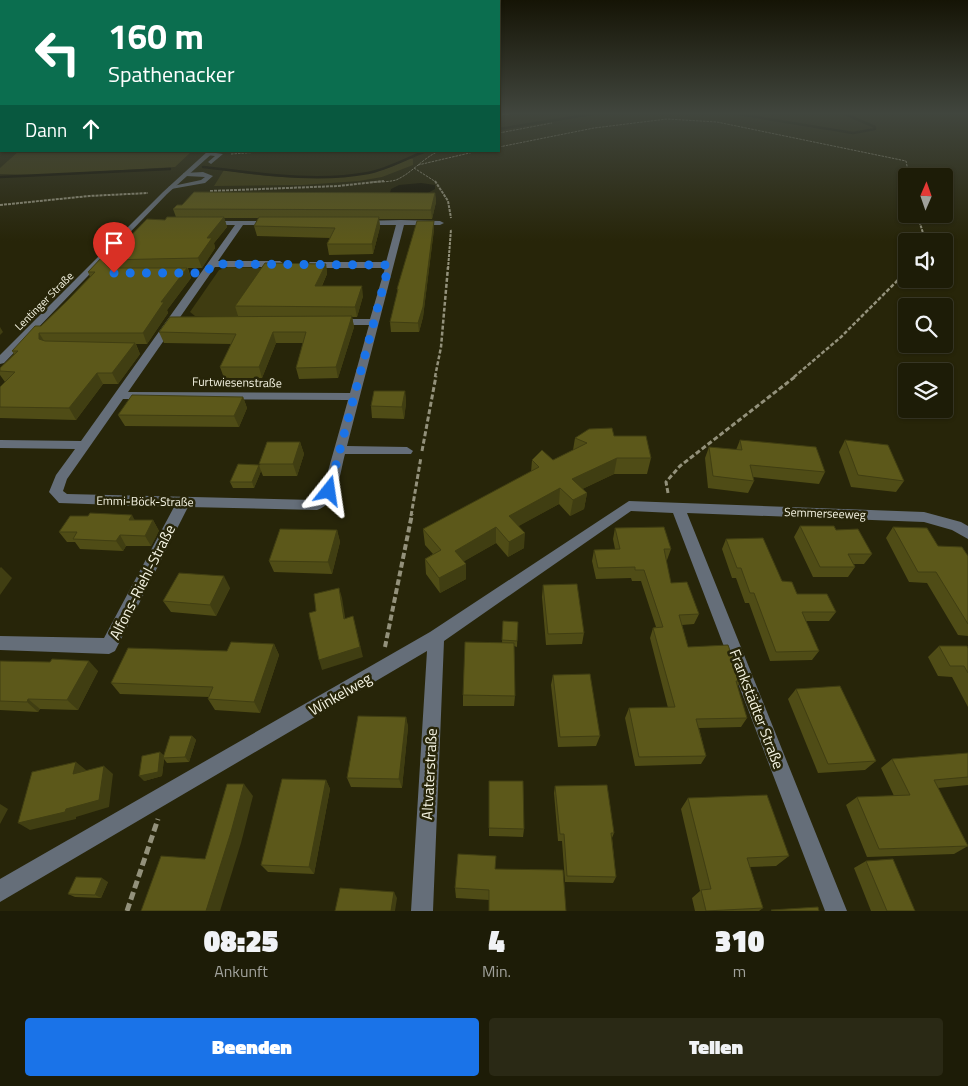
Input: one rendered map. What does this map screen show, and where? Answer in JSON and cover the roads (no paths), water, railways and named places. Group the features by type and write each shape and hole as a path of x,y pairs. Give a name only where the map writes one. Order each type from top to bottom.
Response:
{"street":[{"name":"Lentinger Straße","path":"0,361 141,222 168,190 206,157"},
{"path":"168,190 203,182 210,176 186,174"},
{"path":"203,222 281,223"},
{"path":"351,222 440,223"},
{"name":"Emmi-Böck-Straße","path":"84,445 61,478 56,492 64,499 317,505 329,491 401,222"},
{"path":"0,444 84,445 120,395 148,349 177,320 201,273 213,264 241,223"},
{"path":"213,264 291,264"},
{"path":"301,264 389,265"},
{"path":"326,322 374,322"},
{"name":"Furtwiesenstraße","path":"120,395 354,397"},
{"path":"340,450 407,450"},
{"name":"Alfons-Riehl-Straße","path":"0,643 109,646 184,502"},
{"name":"Winkelweg","path":"0,892 436,637 629,506 674,507"},
{"name":"Semmerseeweg","path":"674,507 924,517 956,526 968,533"},
{"name":"Frankstädter Straße","path":"674,507 836,911"},
{"name":"Altvaterstraße","path":"422,911 436,637"}],"lane":[{"path":"212,162 217,157"}],"waterway":[{"path":"203,167 286,176 348,176 383,169 413,157"},
{"path":"0,177 170,169"}]}
